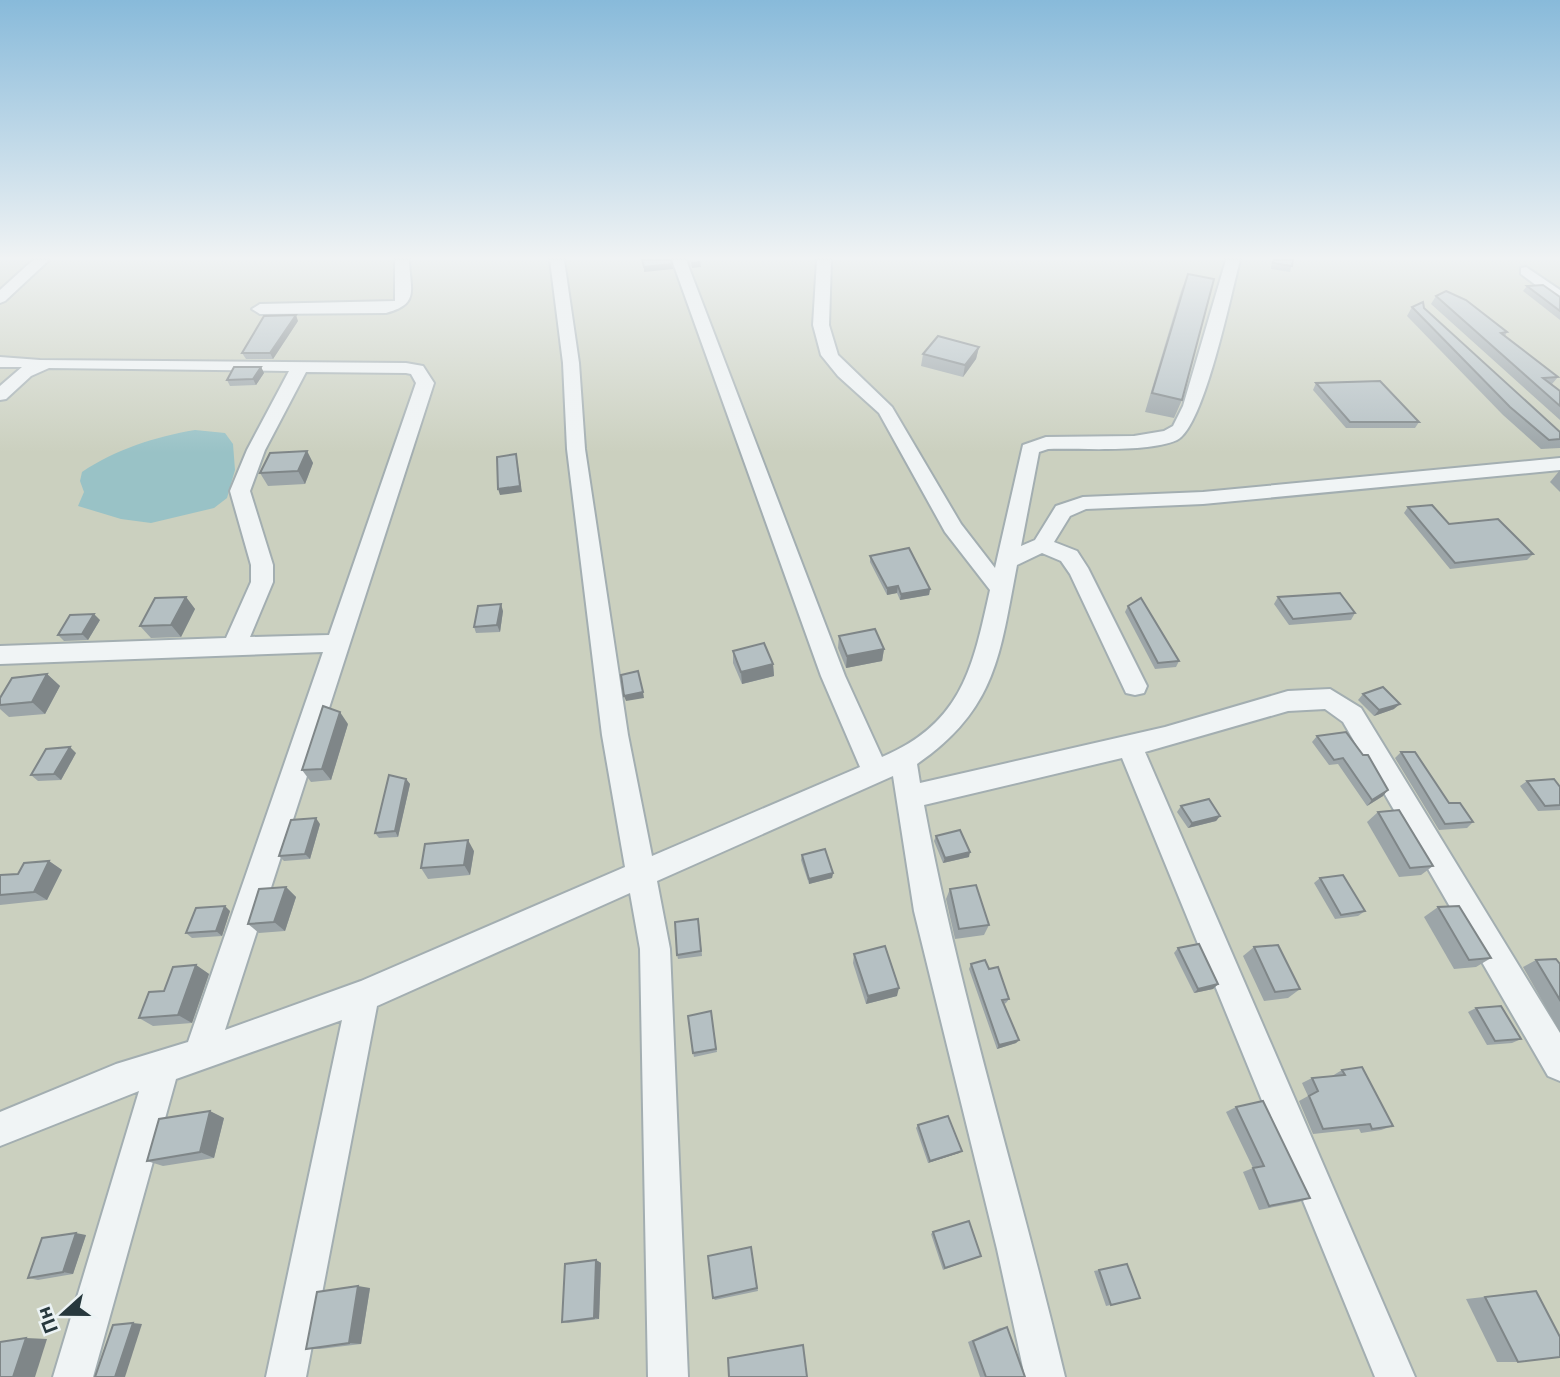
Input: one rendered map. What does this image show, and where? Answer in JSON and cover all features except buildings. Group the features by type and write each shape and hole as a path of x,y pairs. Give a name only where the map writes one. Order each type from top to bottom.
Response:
{"street":[{"path":"566,324 576,449 615,735 655,949 668,1377"},
{"path":"703,324 833,676 889,766 912,796 929,911 1016,1249 1045,1377"},
{"path":"822,324 829,354 838,367 886,410 956,531 983,571 1003,589"},
{"path":"0,1129 116,1082 200,1055 363,996 889,766 934,739 967,703 986,663 1030,449 1046,443 1157,439 1180,429 1192,406 1215,324"},
{"path":"0,362 30,362 37,365 406,368 422,373 425,383 200,1055"},
{"path":"0,395 37,365"},
{"path":"234,647 262,582 262,565 240,491 256,450 300,367"},
{"path":"1009,560 1042,545 1063,510 1083,503 1203,498 1560,464"},
{"path":"1042,545 1069,556 1080,573 1135,686"},
{"path":"0,655 338,643"},
{"path":"912,796 1166,737 1288,701 1330,699 1352,715 1560,1064"},
{"path":"1129,744 1395,1377"},
{"path":"286,1377 363,996"},
{"path":"73,1377 163,1066"}],"green space":[{"path":"0,324 1560,324 1560,1377 0,1377"}],"water":[{"path":"195,430 225,433 233,444 235,470 227,498 214,508 151,523 121,519 78,506 84,492 80,481 82,472 136,445"}]}
